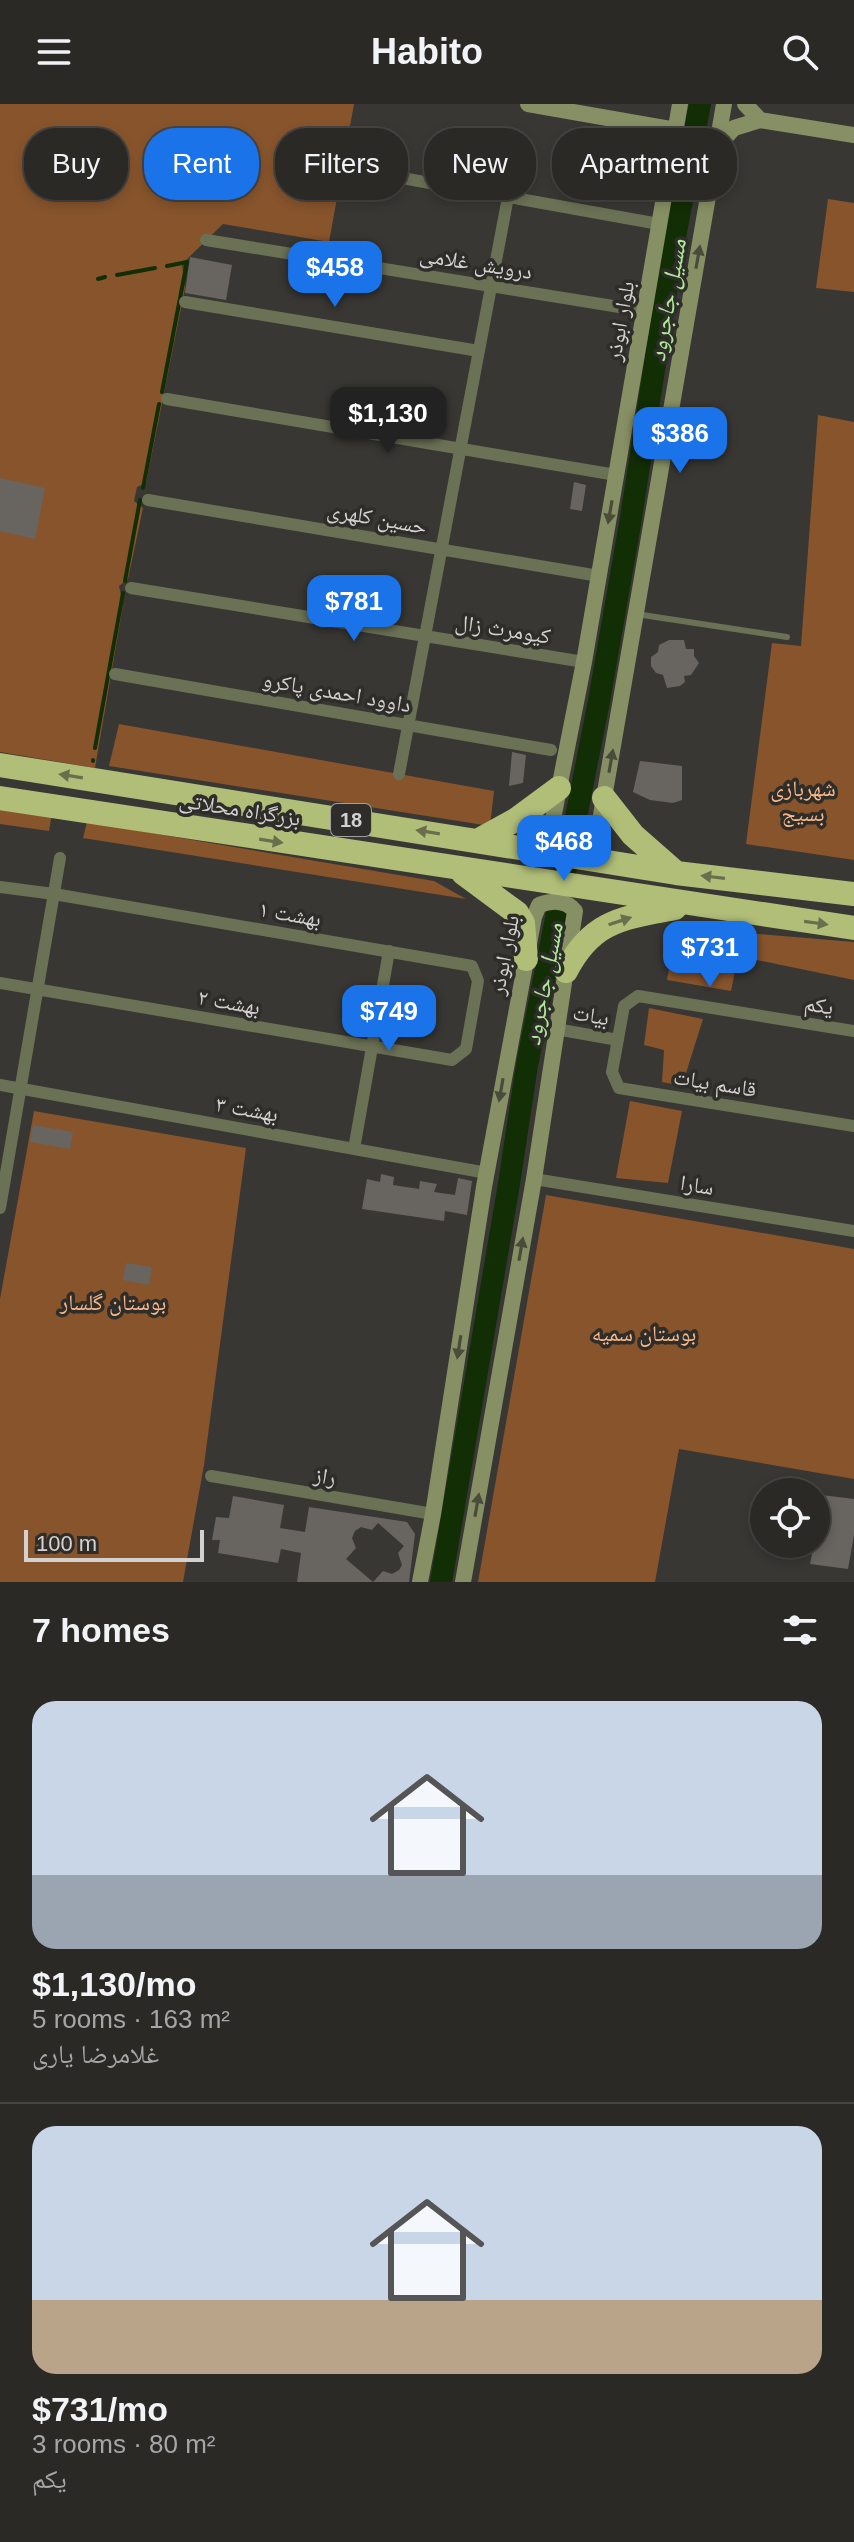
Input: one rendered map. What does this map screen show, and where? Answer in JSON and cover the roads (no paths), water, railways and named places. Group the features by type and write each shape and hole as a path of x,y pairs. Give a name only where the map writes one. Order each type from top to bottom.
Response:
{"highway":[{"name":"بزرگراه محلاتی","path":"0,765 479,840 572,843 676,873 851,895"},
{"path":"138,820 151,813 155,804 152,795 142,788"},
{"path":"479,840 517,819 559,788"},
{"name":"بزرگراه محلاتی","path":"0,798 458,869 567,894 694,905 853,928"},
{"path":"604,798 633,835 676,873"},
{"path":"222,833 207,823 204,813 207,809 229,802"},
{"path":"458,869 517,913 523,923 526,959"},
{"path":"566,971 585,940 606,926 628,918 694,905"}],"main road":[{"path":"528,104 665,128"},
{"path":"720,128 724,104"},
{"path":"745,104 760,120"},
{"name":"بلوار ابوذر","path":"675,105 676,128"},
{"path":"734,128 760,120 854,135"},
{"name":"بلوار ابوذر","path":"572,843 559,788 584,662 663,200"},
{"path":"572,843 604,798 708,200"},
{"path":"463,1582 534,1179 566,971 567,894"},
{"name":"بلوار ابوذر","path":"420,1582 487,1173 534,917 539,905 558,902 569,905 567,894"}],"street":[{"path":"399,774 507,200"},
{"path":"525,200 659,224"},
{"name":"درویش غلامی","path":"206,240 644,311"},
{"path":"185,302 479,351"},
{"path":"167,399 616,475"},
{"name":"حسین کلهری","path":"148,500 599,576"},
{"name":"کیومرث زال","path":"131,588 584,662"},
{"name":"داوود احمدی پاکرو","path":"115,674 551,750"},
{"path":"0,1208 60,858"},
{"name":"بهشت ۱","path":"0,887 472,966 478,981 466,1049 452,1060"},
{"path":"354,1149 389,951"},
{"name":"بهشت ۲","path":"0,983 452,1060"},
{"name":"یکم","path":"618,1040 624,1006 638,996 854,1031"},
{"name":"بیات","path":"556,1029 618,1040"},
{"name":"قاسم بیات","path":"618,1040 612,1072 619,1088 854,1126"},
{"name":"بهشت ۳","path":"0,1085 487,1173"},
{"name":"سارا","path":"534,1179 854,1231"},
{"name":"راز","path":"211,1476 433,1514"}],"lane":[{"path":"636,614 787,637"}],"waterway":[{"name":"مسیل جاجرود","path":"441,1582 527,1065 599,701 673,248 700,104"},
{"path":"162,392 187,262 167,266"},
{"path":"117,275 155,268"},
{"path":"98,279 105,277"},
{"path":"143,488 159,404"},
{"path":"125,581 140,500"},
{"path":"95,748 123,593"}],"park label":[{"name":"شهربازی بسیج","path":"803,800"},
{"name":"بوستان گلسار","path":"113,1302"},
{"name":"بوستان سمیه","path":"644,1333"}]}
